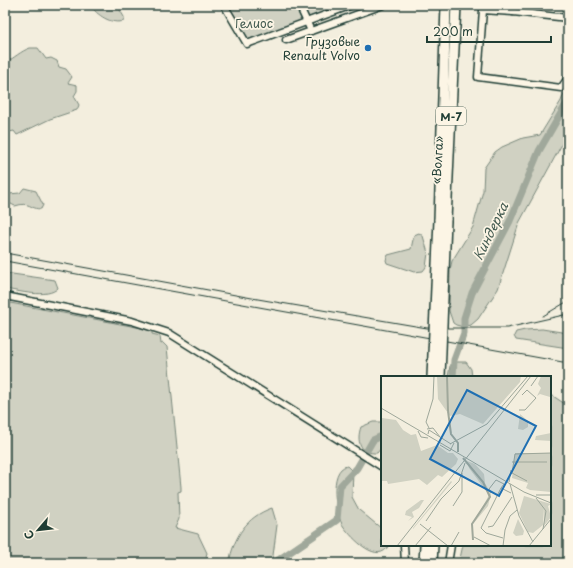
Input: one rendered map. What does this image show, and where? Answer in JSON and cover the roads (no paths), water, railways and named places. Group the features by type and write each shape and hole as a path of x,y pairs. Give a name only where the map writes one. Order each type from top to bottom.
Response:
{"highway":[{"name":"«Волга»","path":"442,220 446,5"},
{"name":"«Волга»","path":"442,220 456,5"},
{"name":"М-7","path":"432,376 442,220"},
{"name":"М-7","path":"440,376 442,220"},
{"path":"424,563 425,546"},
{"path":"432,563 433,546"}],"street":[{"path":"224,5 247,44 352,5"},
{"path":"299,5 311,31"},
{"path":"286,40 383,5"},
{"path":"513,5 513,12"},
{"path":"568,18 482,10 478,77 561,88 568,78"},
{"path":"5,296 132,321 169,333 381,466"},
{"path":"448,563 451,546"},
{"path":"401,563 404,548"},
{"path":"404,548 405,563"}],"waterway":[{"name":"Киндерка","path":"453,376 454,360 464,333 464,318 472,293 510,221 539,151 568,101"},
{"name":"Киндерка","path":"274,563 337,520 340,486 357,468 373,440 381,436"}],"railway":[{"path":"5,253 427,328 507,328 568,314"},
{"path":"5,261 568,363"},
{"path":"543,316 568,301"}],"place":[{"name":"Грузовые Renault Volvo","path":"368,48"}],"park label":[{"name":"Гелиос","path":"254,23"}]}
